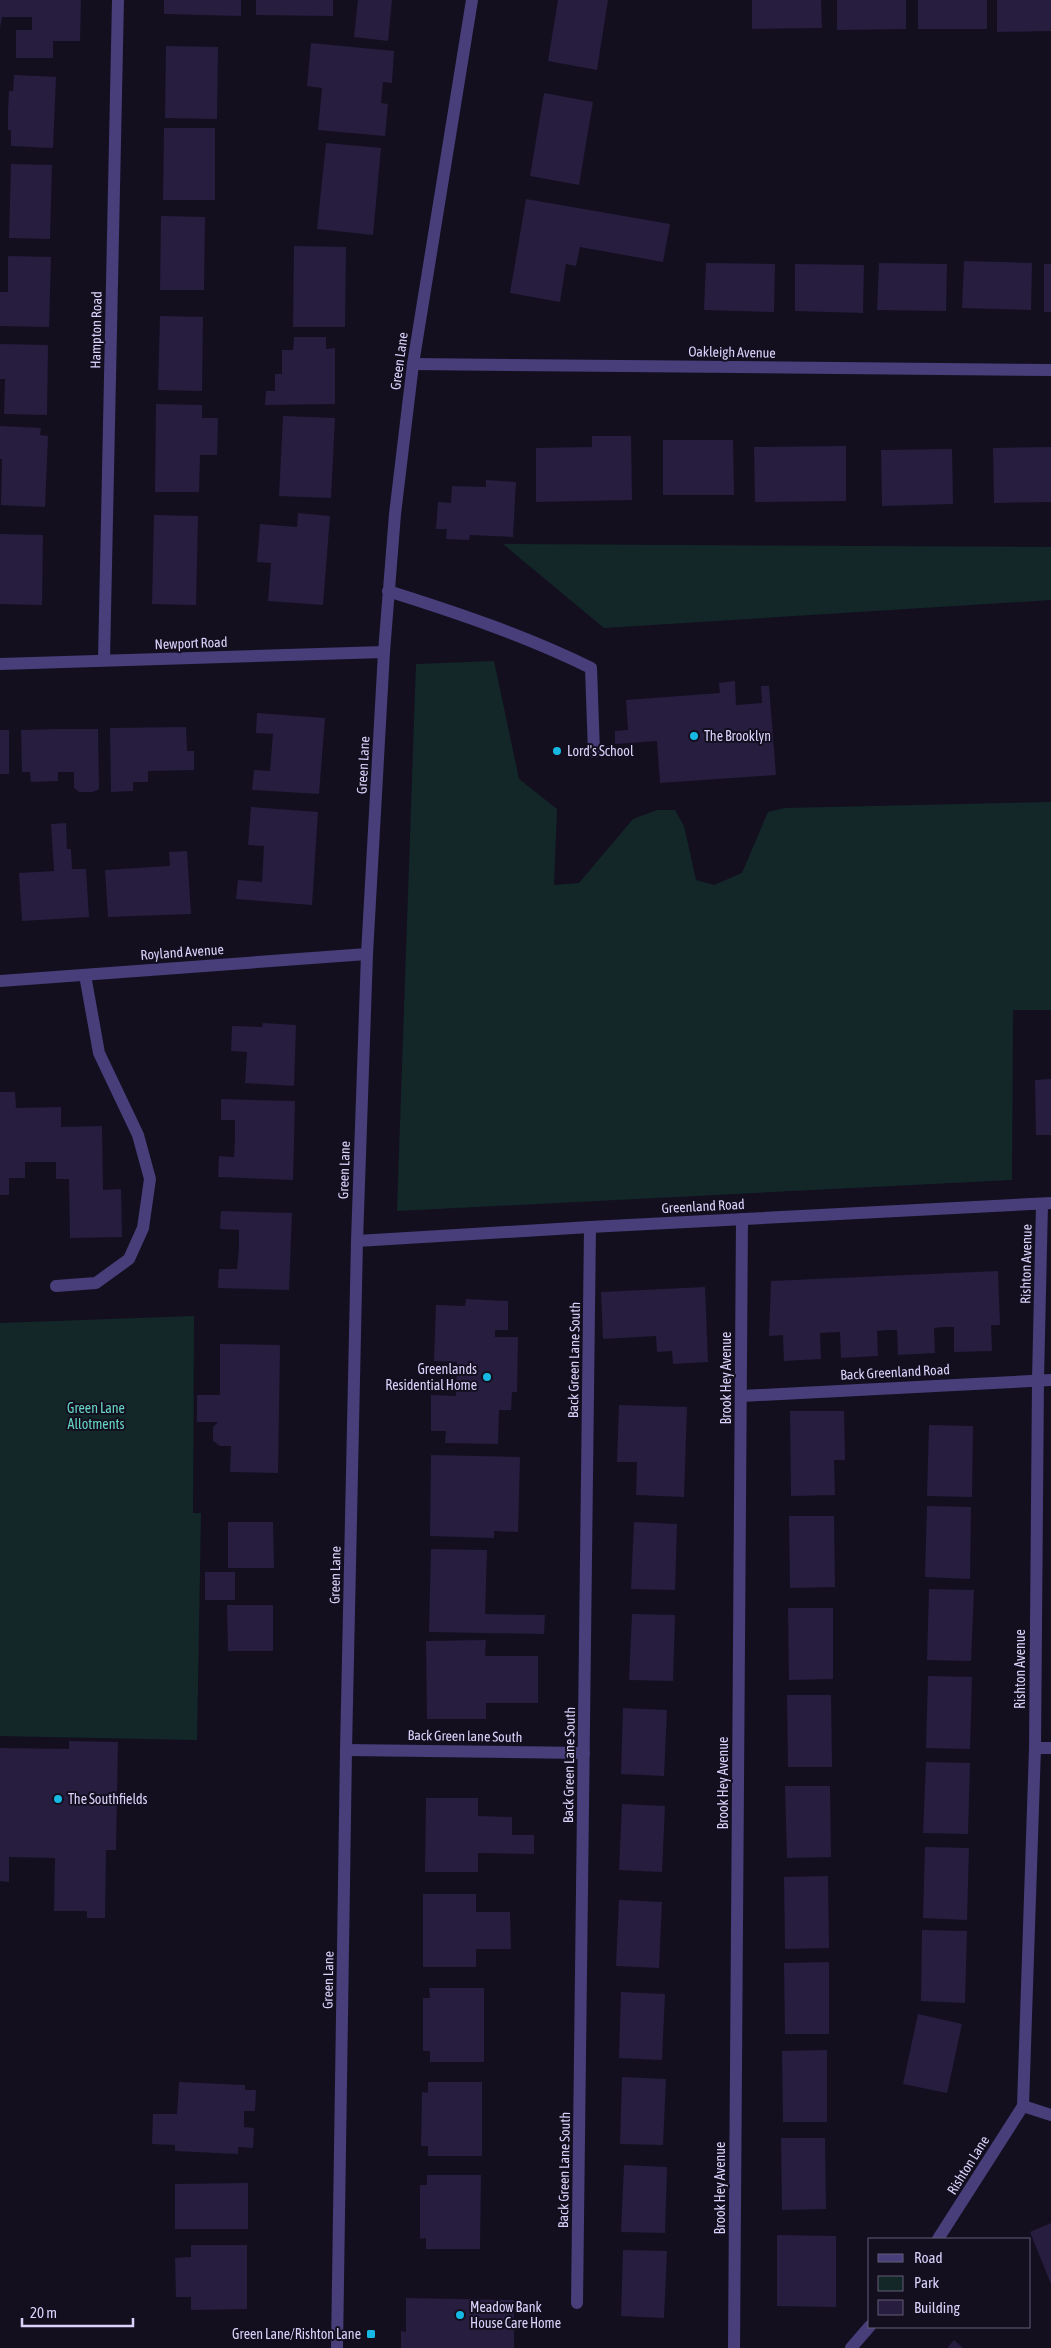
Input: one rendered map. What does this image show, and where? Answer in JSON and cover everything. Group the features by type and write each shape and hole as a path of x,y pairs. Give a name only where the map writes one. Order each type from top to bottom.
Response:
{"street":[{"name":"Hampton Road","path":"104,660 118,0"},
{"name":"Green Lane","path":"337,2348 356,1242 367,954 384,652 395,514 413,364 472,0"},
{"name":"Oakleigh Avenue","path":"413,364 1051,370"},
{"path":"388,592 478,620 562,654 591,668 594,752"},
{"name":"Newport Road","path":"0,664 384,652"},
{"name":"Royland Avenue","path":"0,981 367,954"},
{"path":"56,1286 96,1283 129,1259 143,1228 150,1180 138,1135 99,1052 85,975"},
{"name":"Greenland Road","path":"356,1242 590,1227 1047,1204"},
{"name":"Rishton Avenue","path":"1023,2106 1035,1748 1038,1380 1047,1204"},
{"name":"Brook Hey Avenue","path":"734,2348 742,1219"},
{"name":"Back Green Lane South","path":"577,2303 590,1227"},
{"name":"Back Greenland Road","path":"741,1396 1051,1380"},
{"path":"1035,1748 1051,1748"},
{"name":"Back Green lane South","path":"346,1750 584,1753"},
{"path":"1023,2106 1051,2115"},
{"name":"Rishton Lane","path":"939,2238 1023,2106"},
{"path":"851,2348 868,2328"}],"green space":[{"path":"503,544 1051,547 1051,600 604,628"},
{"path":"494,661 519,779 557,809 554,885 579,883 633,819 657,810 675,810 684,826 696,880 714,885 742,873 768,812 785,808 1051,802 1051,1010 1013,1010 1012,1180 397,1211 416,664"},
{"name":"Green Lane Allotments","path":"194,1316 193,1513 201,1513 197,1740 0,1736 0,1323"}],"building":[{"path":"0,0 81,0 80,41 53,41 53,58 16,58 16,30 32,30 32,17 2,17 0,28"},
{"path":"164,0 241,0 241,16 164,14"},
{"path":"256,0 333,0 333,16 256,15"},
{"path":"358,0 392,0 388,41 354,37"},
{"path":"558,0 608,0 597,70 548,61"},
{"path":"752,0 821,0 822,28 752,29"},
{"path":"837,0 906,0 906,29 837,30"},
{"path":"918,0 987,0 987,29 918,29"},
{"path":"997,0 1051,0 1051,31 997,32"},
{"path":"311,43 394,51 392,83 383,82 381,103 388,104 385,136 318,130 322,88 307,86"},
{"path":"166,46 218,47 217,119 165,118"},
{"path":"14,75 56,77 53,148 11,146 11,130 8,130 8,110 9,91 13,91"},
{"path":"544,93 593,102 579,185 530,176"},
{"path":"164,128 215,128 215,200 163,200"},
{"path":"326,143 381,148 373,235 317,229"},
{"path":"11,164 52,165 50,239 9,238"},
{"path":"526,199 670,224 663,262 580,247 576,266 566,264 560,302 510,293"},
{"path":"161,216 205,217 204,290 160,290"},
{"path":"294,246 346,247 345,327 293,327"},
{"path":"8,256 51,257 49,327 0,326 0,292 8,292"},
{"path":"964,261 1032,263 1031,310 962,308"},
{"path":"706,263 775,264 774,312 704,310"},
{"path":"879,263 947,264 946,311 877,310"},
{"path":"795,264 864,265 863,313 795,311"},
{"path":"1044,264 1051,264 1051,312 1044,312"},
{"path":"160,316 203,317 202,391 158,390"},
{"path":"294,337 326,337 326,349 335,348 335,404 265,405 266,391 275,391 275,374 282,374 282,350 293,350"},
{"path":"0,344 48,345 47,415 4,414 5,379 0,379"},
{"path":"156,404 202,405 202,418 218,418 217,455 200,455 199,492 155,492"},
{"path":"283,416 335,418 331,498 279,496"},
{"path":"0,426 41,428 40,435 48,436 45,507 1,505 2,459 0,459"},
{"path":"592,436 631,436 632,500 536,502 536,448 592,447"},
{"path":"663,440 733,440 734,495 663,495"},
{"path":"846,446 846,501 755,502 754,447"},
{"path":"1051,447 1051,502 994,503 993,448"},
{"path":"952,449 953,504 882,506 881,450"},
{"path":"486,480 516,482 513,537 470,535 469,540 446,539 447,529 436,529 438,502 451,503 452,486 486,487"},
{"path":"298,513 330,516 323,605 268,601 271,563 257,562 260,524 297,527"},
{"path":"154,515 198,516 196,605 152,604"},
{"path":"0,534 43,535 42,605 0,604"},
{"name":"The Brooklyn","path":"735,681 736,705 762,703 761,686 769,686 776,775 660,783 657,741 615,744 615,731 628,730 626,700 720,693 719,683"},
{"path":"257,713 325,718 319,794 252,790 254,770 270,771 273,734 256,733"},
{"path":"186,727 187,751 194,751 194,770 148,771 148,782 133,782 133,791 111,792 110,728"},
{"path":"98,729 99,789 93,792 79,792 74,788 74,772 58,772 58,781 31,782 30,772 22,772 21,730"},
{"path":"0,730 9,730 9,774 0,774"},
{"path":"251,807 318,812 312,905 236,899 238,880 262,882 264,846 248,845"},
{"path":"66,823 67,849 71,849 72,869 86,869 89,917 22,921 19,873 54,871 51,824"},
{"path":"187,851 191,914 108,917 105,870 170,866 169,852"},
{"path":"263,1023 296,1025 294,1086 245,1083 247,1052 231,1051 232,1026 262,1027"},
{"path":"1051,1079 1051,1135 1036,1135 1035,1080"},
{"path":"0,1092 15,1092 16,1108 61,1107 61,1127 102,1126 103,1190 121,1189 122,1237 70,1238 69,1179 56,1179 56,1162 25,1162 25,1178 9,1178 9,1195 0,1195"},
{"path":"221,1099 295,1101 293,1180 218,1177 219,1156 234,1157 235,1139 235,1120 221,1120"},
{"path":"221,1211 292,1213 289,1290 218,1288 219,1269 237,1269 239,1249 239,1230 220,1229"},
{"path":"998,1271 1000,1325 991,1325 992,1351 954,1352 954,1327 944,1327 934,1328 935,1353 898,1355 897,1330 887,1330 877,1331 878,1356 841,1358 840,1332 820,1333 821,1359 784,1361 783,1335 769,1336 771,1281"},
{"path":"705,1287 708,1362 673,1364 672,1351 657,1352 656,1336 603,1339 601,1292"},
{"name":"Greenlands Residential Home","path":"466,1299 508,1301 508,1330 495,1330 495,1337 518,1337 517,1392 512,1392 511,1410 499,1410 498,1444 445,1443 446,1431 431,1431 431,1395 456,1396 457,1362 434,1361 436,1305 465,1306"},
{"path":"220,1344 280,1345 278,1473 230,1472 231,1446 220,1446 213,1441 213,1427 218,1422 197,1422 197,1395 220,1395"},
{"path":"619,1405 687,1407 684,1497 636,1495 637,1462 617,1462"},
{"path":"790,1411 844,1411 845,1460 834,1460 835,1495 791,1496"},
{"path":"929,1425 973,1426 972,1497 927,1496"},
{"path":"431,1455 520,1457 518,1532 494,1531 494,1538 430,1536"},
{"path":"927,1506 971,1507 970,1579 925,1577"},
{"path":"789,1516 834,1516 835,1587 790,1588"},
{"path":"228,1522 273,1522 274,1568 228,1568"},
{"path":"634,1522 677,1524 675,1590 631,1589"},
{"path":"431,1549 487,1550 485,1614 545,1615 544,1634 429,1632"},
{"path":"205,1572 235,1572 235,1600 205,1600"},
{"path":"929,1589 974,1590 971,1661 927,1660"},
{"path":"227,1605 273,1605 273,1651 228,1651"},
{"path":"788,1608 833,1608 833,1679 789,1680"},
{"path":"632,1614 675,1615 673,1681 629,1680"},
{"path":"486,1640 485,1656 538,1656 538,1703 486,1703 486,1719 427,1719 426,1641"},
{"path":"928,1676 972,1677 970,1749 926,1748"},
{"path":"787,1695 831,1695 832,1767 788,1767"},
{"path":"623,1708 667,1710 664,1776 621,1774"},
{"name":"The Southfields","path":"69,1741 118,1742 116,1850 106,1850 105,1918 87,1918 87,1911 54,1911 55,1858 9,1857 9,1882 0,1881 0,1748 69,1749"},
{"path":"926,1762 970,1763 968,1834 923,1833"},
{"path":"785,1786 830,1786 831,1857 787,1858"},
{"path":"426,1798 478,1798 478,1816 512,1817 512,1835 534,1835 534,1854 478,1853 478,1872 425,1872"},
{"path":"622,1804 665,1806 662,1872 619,1870"},
{"path":"925,1847 969,1848 967,1920 923,1918"},
{"path":"828,1876 829,1948 785,1949 784,1877"},
{"path":"423,1894 476,1894 476,1912 510,1912 511,1949 476,1949 476,1967 423,1967"},
{"path":"619,1900 662,1902 659,1968 616,1966"},
{"path":"922,1930 967,1931 965,2003 921,2001"},
{"path":"829,1962 829,2034 785,2034 784,1963"},
{"path":"429,1988 484,1988 484,2062 430,2062 430,2051 423,2051 423,1998 430,1998"},
{"path":"621,1992 665,1994 662,2060 619,2058"},
{"path":"918,2014 962,2024 947,2093 903,2084"},
{"path":"827,2050 827,2122 783,2122 782,2051"},
{"path":"622,2077 666,2079 663,2145 620,2144"},
{"path":"179,2082 245,2085 245,2090 256,2090 255,2111 244,2111 244,2127 254,2128 253,2148 238,2147 238,2154 175,2151 175,2145 152,2144 153,2114 177,2114"},
{"path":"428,2082 482,2082 482,2156 428,2156 428,2146 421,2146 422,2092 428,2093"},
{"path":"781,2138 825,2138 826,2209 782,2210"},
{"path":"624,2165 667,2167 665,2233 621,2232"},
{"path":"427,2175 481,2175 480,2249 426,2249 426,2238 420,2239 420,2185 427,2185"},
{"path":"248,2183 248,2229 175,2229 175,2184"},
{"path":"1051,2223 1051,2284 1030,2232"},
{"path":"777,2235 836,2236 836,2307 777,2306"},
{"path":"191,2245 247,2245 247,2309 191,2310 191,2297 176,2297 175,2258 191,2257"},
{"path":"623,2250 667,2251 664,2318 621,2316"},
{"name":"Meadow Bank House Care Home","path":"406,2298 514,2300 514,2348 401,2348 401,2331 406,2332"},
{"path":"954,2340 963,2348 947,2348"}],"place":[{"name":"The Brooklyn","path":"694,736"},
{"name":"Lord's School","path":"557,751"},
{"name":"Greenlands Residential Home","path":"487,1377"},
{"name":"The Southfields","path":"58,1799"},
{"name":"Meadow Bank House Care Home","path":"460,2315"},
{"name":"Green Lane/Rishton Lane","path":"371,2334"}]}
